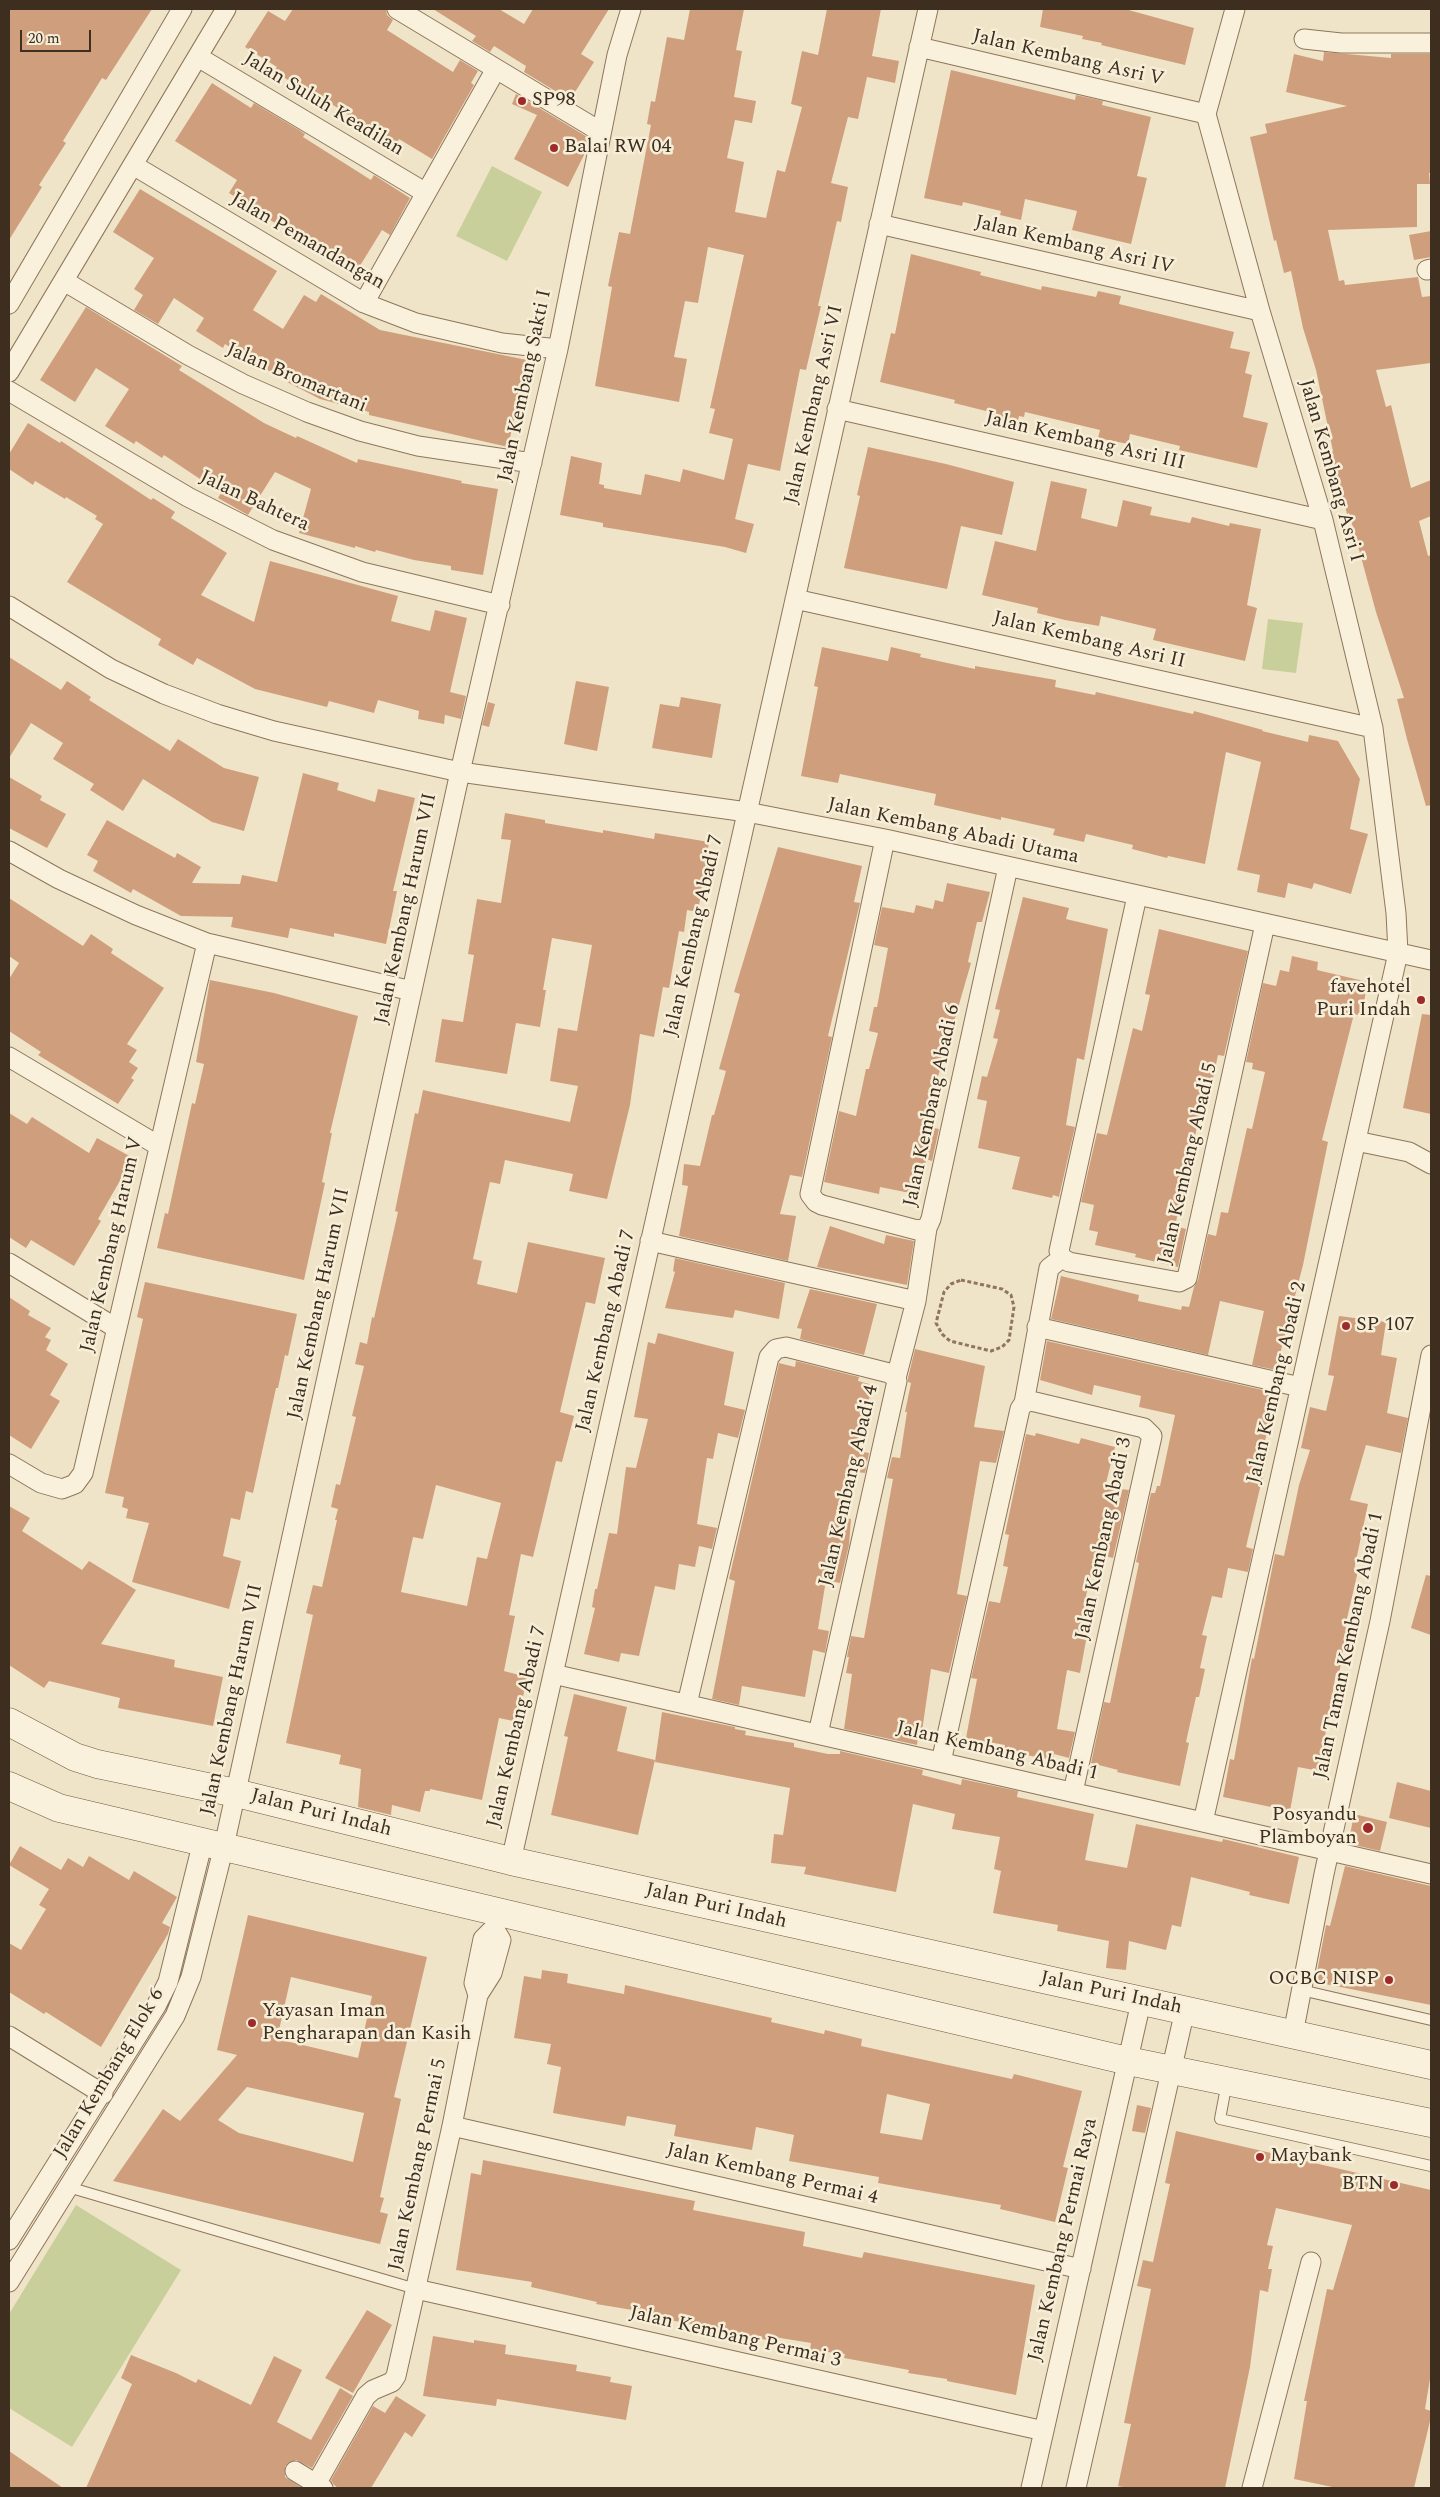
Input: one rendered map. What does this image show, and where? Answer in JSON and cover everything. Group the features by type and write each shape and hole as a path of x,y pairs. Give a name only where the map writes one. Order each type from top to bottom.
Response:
{"main road":[{"name":"Jalan Puri Indah","path":"9,1722 75,1757 236,1793 511,1861 1431,2065"},
{"path":"9,1786 59,1808 214,1844 497,1920 1171,2071 1431,2123"}],"street":[{"path":"9,304 182,9"},
{"path":"9,372 226,9"},
{"path":"397,9 601,132"},
{"name":"Jalan Kembang Sakti I","path":"460,772 558,349 617,55 631,9"},
{"name":"Jalan Kembang Asri VI","path":"747,812 928,9"},
{"path":"1206,114 1236,9"},
{"path":"1304,39 1341,43 1406,45 1431,43"},
{"name":"Jalan Kembang Asri V","path":"920,47 1206,114"},
{"name":"Jalan Suluh Keadilan","path":"198,57 426,193"},
{"path":"364,303 496,69"},
{"name":"Jalan Kembang Asri I","path":"1206,114 1260,311 1323,520 1373,728 1394,894 1398,953"},
{"name":"Jalan Pemandangan","path":"133,165 364,303 416,324 502,343 558,349"},
{"name":"Jalan Kembang Asri IV","path":"879,224 1260,311"},
{"name":"Jalan Bromartani","path":"64,280 188,355 243,384 306,412 360,431 418,446 532,463"},
{"name":"Jalan Bahtera","path":"9,390 188,497 273,540 362,572 500,605"},
{"name":"Jalan Kembang Asri III","path":"837,409 1323,520"},
{"name":"Jalan Kembang Asri II","path":"795,599 1373,728"},
{"name":"Jalan Kembang Abadi Utama","path":"9,606 111,669 164,694 217,714 274,731 460,772 747,812 885,838 1137,896 1431,960"},
{"name":"Jalan Kembang Harum VII","path":"214,1844 236,1793 460,772"},
{"name":"Jalan Kembang Abadi 7","path":"511,1861 747,812"},
{"name":"Jalan Kembang Abadi 6","path":"885,838 810,1194 816,1202 822,1205 917,1230 927,1228 931,1219 1008,867"},
{"path":"9,851 59,879 128,911 207,943 412,991"},
{"path":"941,1762 1020,1409 1024,1403 1049,1268 1062,1258 1059,1251 1137,896"},
{"name":"Jalan Kembang Abadi 5","path":"1062,1258 1069,1262 1179,1282 1187,1278 1266,924"},
{"name":"Jalan Kembang Harum V","path":"9,1464 41,1483 62,1489 69,1488 80,1479 207,943"},
{"name":"Jalan Kembang Abadi 2","path":"1203,1822 1398,953"},
{"path":"9,1057 159,1146"},
{"path":"1356,1141 1409,1152 1431,1164"},
{"path":"896,1378 916,1301 927,1228"},
{"path":"650,1240 916,1301"},
{"path":"9,1263 116,1328"},
{"path":"1037,1327 1300,1388"},
{"name":"Jalan Kembang Abadi 4","path":"687,1704 768,1358 776,1350 786,1347 889,1373 896,1378 818,1734"},
{"name":"Jalan Taman Kembang Abadi 1","path":"1293,2034 1330,1851 1380,1621 1431,1355"},
{"name":"Jalan Kembang Abadi 3","path":"1024,1403 1031,1401 1144,1428 1152,1436 1072,1792"},
{"name":"Jalan Kembang Abadi 1","path":"554,1674 1431,1874"},
{"path":"26,2253 9,2241 156,2006 168,1982 214,1844"},
{"name":"Jalan Kembang Elok 6","path":"9,2282 175,2016 191,1977 214,1844"},
{"name":"Jalan Kembang Permai 5","path":"320,2486 366,2396 373,2390 392,2382 396,2376 452,2126 478,1995 492,1973 501,1940 497,1920"},
{"name":"Jalan Kembang Permai Raya","path":"1031,2488 1141,2002"},
{"path":"156,2006 175,2016"},
{"path":"1076,2488 1185,2010"},
{"path":"9,2036 102,2094"},
{"name":"Jalan Kembang Permai 4","path":"452,2126 1081,2269"},
{"path":"1252,2488 1311,2262"},
{"name":"Jalan Kembang Permai 3","path":"416,2289 1044,2431"},
{"path":"295,2471 320,2486"}],"lane":[{"path":"1301,1990 1431,2020"},
{"path":"1227,2082 1220,2119 1431,2166"},
{"path":"68,2187 416,2289"}],"path":[{"path":"961,1280 1002,1289 1010,1295 1014,1307 1008,1340 1002,1348 991,1351 950,1341 942,1334 936,1322 940,1308 944,1292 951,1284 961,1280"}],"green space":[{"path":"492,166 542,192 507,261 456,236"},
{"path":"1268,619 1303,623 1296,673 1262,669"},
{"path":"76,2205 181,2270 72,2447 9,2408 9,2314"}],"building":[{"path":"9,9 152,9 106,80 102,78 63,141 66,143 39,185 42,187 9,240"},
{"path":"293,9 386,9 387,15 393,20 387,30 453,72 460,60 478,71 471,83 474,85 432,159 399,139 396,145 300,84 299,87 274,71 277,67 245,47 268,11 285,21"},
{"path":"433,9 499,9 524,24 533,9 609,9 581,54 594,62 570,100 524,72 526,66 494,46 490,52 472,41 476,36"},
{"path":"690,9 744,9 736,50 742,51 734,97 756,101 752,123 735,120 727,158 744,162 735,212 766,218 777,170 785,172 802,107 791,104 802,51 818,55 827,9 881,9 872,56 899,61 895,83 867,77 858,119 848,117 831,183 848,187 841,222 837,221 818,306 821,306 806,370 800,369 780,471 748,464 735,519 754,524 746,553 725,547 603,527 603,523 560,515 571,456 602,463 599,484 604,485 604,488 641,495 645,474 680,482 683,469 724,480 733,439 709,433 715,409 710,408 744,255 708,247 698,303 685,301 674,357 687,359 679,402 595,386 612,287 608,286 619,232 630,234 651,125 647,124 651,101 655,102 667,37 684,40"},
{"path":"1043,9 1125,9 1194,28 1185,65 1101,45 1102,43 1082,39 1083,36 1040,27"},
{"path":"1324,52 1391,58 1391,54 1431,54 1431,173 1429,173 1430,184 1417,184 1417,227 1328,230 1339,281 1344,280 1345,285 1418,277 1422,297 1431,296 1431,363 1376,370 1386,407 1391,405 1411,488 1431,480 1431,516 1419,521 1428,556 1431,555 1431,805 1426,806 1397,699 1404,698 1376,612 1349,513 1347,514 1331,452 1333,451 1316,370 1303,328 1291,271 1284,273 1276,240 1274,241 1250,137 1267,133 1265,124 1347,106 1286,92 1294,54 1323,61"},
{"path":"951,70 1075,100 1076,95 1103,101 1102,105 1151,117 1137,176 1147,178 1131,244 1072,230 1077,211 1025,199 1021,220 1000,215 1001,211 963,202 962,206 924,198"},
{"path":"212,83 251,108 254,103 299,130 305,134 303,137 371,180 374,175 410,198 390,235 382,230 358,269 308,237 304,242 229,193 237,180 175,141"},
{"name":"Balai RW 04","path":"516,94 589,138 586,151 568,187 514,159 537,115 512,104"},
{"path":"140,189 277,271 253,310 283,329 304,295 316,302 321,294 380,330 527,360 508,447 369,415 369,412 320,399 287,382 225,344 223,348 196,331 204,318 174,298 158,324 134,310 143,295 134,289 154,258 113,232"},
{"path":"1431,231 1431,257 1414,260 1409,235"},
{"path":"911,254 981,272 980,275 1041,290 1042,286 1096,297 1098,291 1121,296 1119,304 1234,332 1230,348 1250,352 1245,373 1252,375 1243,417 1268,423 1257,468 1179,450 1180,446 1130,434 1128,444 1098,438 1100,430 1025,412 1024,417 1019,416 1016,428 995,423 998,414 954,403 955,400 880,382 891,333 895,334"},
{"path":"86,307 182,366 179,370 264,423 296,438 297,436 357,463 358,459 462,481 461,483 498,489 483,575 451,570 451,566 414,560 376,550 375,552 355,546 355,548 299,533 311,489 275,472 248,515 218,498 221,493 164,455 162,458 136,441 134,444 105,426 129,389 96,368 75,402 40,380"},
{"path":"28,423 60,443 61,441 151,500 153,498 175,512 171,518 227,553 201,595 254,622 270,561 398,596 391,621 430,631 435,610 467,618 450,692 466,696 461,719 445,715 444,724 418,719 419,711 378,700 374,713 329,701 327,707 255,689 197,658 193,665 158,645 161,639 67,582 103,524 95,519 97,516 66,497 65,499 35,481 33,485 9,469 9,454"},
{"path":"868,447 946,464 1014,482 1002,535 961,526 947,589 844,568 860,496 857,495"},
{"path":"1051,481 1087,489 1081,518 1117,527 1123,500 1152,507 1150,515 1190,523 1192,517 1229,526 1230,523 1261,529 1247,605 1257,608 1245,661 1153,640 1156,629 1101,616 1099,626 1065,620 1037,613 1038,608 982,595 995,541 1036,551"},
{"path":"822,647 888,661 891,647 921,654 920,657 975,669 975,666 1056,680 1055,687 1095,695 1096,692 1193,714 1194,711 1308,742 1309,735 1338,741 1360,779 1350,829 1368,834 1351,894 1314,883 1312,889 1288,883 1285,898 1257,892 1260,875 1237,870 1261,762 1226,752 1205,864 1168,856 1167,858 1132,849 1133,845 1086,834 1084,842 1053,835 1055,829 1001,817 1001,820 934,805 936,794 840,774 838,783 801,776 818,687 814,686"},
{"path":"9,657 61,690 67,681 91,697 89,700 170,751 178,739 224,768 259,777 244,831 212,822 143,779 123,811 90,790 94,784 53,759 63,743 31,723 9,758"},
{"path":"576,681 609,687 597,751 564,744"},
{"path":"681,697 721,704 712,758 652,748 660,704 679,707"},
{"path":"488,702 495,704 489,727 482,725"},
{"path":"303,773 339,783 337,790 375,802 378,789 415,798 393,891 397,891 386,944 334,933 334,937 290,928 288,938 231,927 233,917 181,916 133,889 131,893 93,871 98,861 87,855 107,820 175,858 177,853 201,867 192,883 240,884 242,875 277,882"},
{"path":"9,777 42,796 40,800 66,814 47,848 9,828"},
{"path":"505,813 545,820 545,823 603,833 603,830 654,839 655,833 709,842 698,912 687,910 684,932 679,931 669,988 663,987 654,1037 640,1034 630,1105 607,1199 569,1191 573,1174 505,1160 500,1184 490,1182 473,1259 482,1261 477,1284 517,1293 528,1242 605,1258 595,1304 586,1302 560,1412 574,1416 562,1462 556,1461 533,1557 521,1554 509,1615 515,1616 504,1671 527,1677 518,1722 499,1718 482,1800 430,1789 430,1791 425,1791 420,1812 392,1805 391,1815 358,1807 361,1769 339,1764 341,1755 286,1743 313,1615 306,1613 313,1585 322,1587 337,1520 335,1520 338,1509 331,1507 336,1484 340,1485 356,1417 352,1416 364,1366 355,1364 360,1342 367,1344 372,1317 374,1318 398,1212 395,1211 415,1113 418,1114 423,1090 570,1122 578,1086 550,1081 558,1028 577,1031 592,945 552,938 543,990 546,990 540,1027 516,1023 507,1074 435,1062 442,1019 463,1022 474,955 468,954 477,899 501,903 511,840 501,839","holes":["436,1485 501,1503 487,1559 477,1557 467,1606 401,1592 413,1537 423,1539"]},
{"path":"778,847 862,866 854,902 860,903 828,1036 832,1037 802,1177 790,1175 780,1214 796,1216 788,1261 679,1236 688,1186 682,1185 684,1164 700,1166 712,1115 714,1115 726,1071 719,1069 740,994 734,992"},
{"path":"947,883 990,892 982,922 977,922 968,962 971,963 935,1087 939,1088 929,1127 939,1129 932,1161 926,1159 920,1195 880,1187 879,1194 824,1182 839,1111 856,1116 866,1069 869,1069 878,1033 869,1031 874,1007 877,1007 888,948 874,945 882,907 914,913 916,905 933,909 935,900 943,902"},
{"path":"1023,897 1069,908 1066,919 1108,929 1084,1060 1077,1058 1066,1125 1075,1127 1059,1197 1053,1195 1052,1198 1012,1189 1020,1157 978,1148 987,1101 977,1099 982,1076 987,1077 998,1039 993,1038 1000,1010 995,1009"},
{"path":"9,898 83,946 91,934 113,949 111,953 164,988 127,1044 137,1050 129,1062 138,1068 131,1078 134,1080 118,1104 38,1055 41,1052 9,1031 9,979 19,963 9,956"},
{"path":"1159,929 1248,951 1224,1056 1218,1055 1210,1092 1205,1091 1175,1226 1186,1229 1178,1267 1135,1257 1136,1254 1095,1245 1098,1232 1089,1230 1094,1205 1081,1202 1097,1133 1107,1135 1133,1028 1142,1031 1150,995 1145,994"},
{"path":"1292,956 1318,962 1317,970 1368,982 1361,1016 1354,1014 1322,1140 1328,1142 1303,1265 1280,1354 1285,1355 1281,1371 1252,1365 1264,1311 1220,1301 1208,1355 1051,1319 1061,1276 1139,1295 1138,1301 1181,1310 1182,1306 1189,1307 1194,1287 1198,1280 1208,1234 1216,1236 1221,1212 1228,1213 1247,1128 1252,1129 1265,1072 1252,1069 1253,1063 1246,1062 1263,983 1276,986 1280,970 1289,972"},
{"path":"210,980 274,993 358,1016 330,1133 332,1133 322,1182 325,1183 304,1280 157,1248 165,1213 168,1214 192,1103 195,1104 204,1064 196,1062"},
{"path":"1422,1014 1431,1015 1431,1114 1403,1108"},
{"path":"9,1113 27,1124 32,1117 89,1153 97,1138 133,1158 98,1219 101,1221 74,1266 31,1240 26,1248 9,1237"},
{"path":"830,1226 884,1244 886,1235 914,1241 907,1285 817,1267"},
{"path":"675,1258 785,1283 779,1319 735,1310 733,1318 665,1308 675,1272 673,1271"},
{"path":"145,1282 297,1314 288,1356 285,1355 278,1388 276,1388 253,1493 246,1491 240,1520 231,1518 223,1556 241,1561 229,1609 132,1582 149,1523 126,1518 128,1509 122,1507 124,1497 105,1493 143,1319 137,1317"},
{"path":"810,1289 877,1304 864,1355 800,1339 802,1329 797,1328"},
{"path":"9,1297 30,1311 28,1315 51,1328 45,1337 51,1340 46,1350 68,1364 50,1395 60,1401 31,1449 9,1435"},
{"path":"1339,1316 1386,1322 1381,1355 1397,1358 1387,1413 1408,1418 1401,1453 1366,1445 1350,1500 1368,1504 1354,1570 1358,1571 1345,1627 1347,1628 1339,1674 1336,1673 1319,1771 1298,1767 1290,1811 1223,1797 1230,1759 1234,1760 1252,1658 1254,1659 1275,1554 1284,1556 1299,1485 1310,1450 1301,1448 1310,1407 1326,1411 1334,1376 1328,1375"},
{"path":"658,1333 734,1352 724,1405 745,1410 738,1438 718,1433 713,1459 707,1458 697,1524 717,1528 712,1549 699,1546 695,1567 679,1564 675,1590 655,1586 639,1656 621,1653 619,1662 584,1654 595,1608 592,1607 595,1589 597,1589 609,1533 617,1534 626,1467 636,1468 648,1419 634,1417 648,1342 655,1344"},
{"path":"1047,1341 1276,1393 1264,1445 1270,1446 1246,1547 1253,1549 1248,1572 1228,1568 1222,1598 1212,1596 1202,1635 1207,1636 1200,1668 1205,1669 1199,1697 1196,1697 1186,1742 1189,1743 1180,1786 1117,1772 1118,1770 1091,1763 1104,1702 1110,1703 1139,1563 1136,1562 1151,1493 1155,1493 1157,1486 1160,1486 1175,1415 1139,1407 1141,1396 1094,1385 1092,1395 1040,1380"},
{"path":"915,1349 985,1366 974,1427 1004,1431 996,1463 980,1461 957,1594 967,1596 949,1673 931,1669 921,1738 918,1737 917,1745 844,1729 852,1674 846,1673 849,1657 847,1657 851,1636 864,1638 893,1479 887,1478 892,1457 900,1458 907,1412 905,1412 911,1383 908,1382 908,1378"},
{"path":"796,1361 859,1377 858,1381 873,1385 855,1450 869,1453 865,1473 850,1471 846,1473 835,1517 851,1519 849,1545 840,1583 826,1580 818,1629 829,1631 825,1653 813,1650 805,1697 742,1686 739,1705 712,1699 735,1581 729,1579 779,1363 795,1367"},
{"path":"1036,1433 1079,1444 1081,1438 1115,1447 1105,1487 1129,1490 1113,1558 1105,1556 1104,1561 1094,1560 1086,1596 1094,1597 1080,1673 1067,1670 1057,1729 1075,1732 1069,1758 1054,1754 1053,1760 1004,1751 1005,1745 966,1738 977,1679 971,1678 989,1601 1000,1603 1008,1567 1003,1566 1009,1535 1005,1534 1026,1434 1035,1436"},
{"path":"9,1506 30,1518 22,1531 82,1570 89,1561 136,1590 101,1644 175,1660 174,1667 223,1677 213,1726 118,1708 120,1698 49,1681 44,1688 9,1665"},
{"path":"1426,1575 1431,1576 1431,1635 1411,1628"},
{"path":"574,1694 627,1707 617,1751 655,1760 638,1835 551,1815 568,1737 564,1736"},
{"path":"662,1712 735,1727 735,1729 746,1731 745,1735 794,1743 794,1747 828,1754 840,1754 840,1751 923,1770 922,1775 961,1785 962,1779 1018,1791 1017,1797 1094,1814 1085,1860 1127,1868 1136,1824 1222,1842 1223,1839 1299,1857 1289,1904 1249,1895 1250,1892 1191,1877 1181,1927 1172,1925 1166,1950 1129,1941 1126,1970 1106,1968 1109,1941 1057,1931 1058,1925 993,1913 1001,1871 994,1869 1000,1837 952,1829 955,1814 913,1804 896,1892 804,1874 806,1867 771,1863 774,1834 783,1835 790,1788 655,1762"},
{"path":"1397,1782 1431,1791 1431,1828 1389,1818"},
{"name":"Posyandu Plamboyan","path":"1354,1814 1387,1822 1380,1851 1350,1844 1353,1835 1350,1835"},
{"path":"20,1846 61,1870 68,1858 83,1867 89,1856 129,1880 134,1871 177,1897 162,1923 170,1927 168,1934 101,2047 46,2012 44,2014 9,1992 9,1943 21,1950 46,1909 39,1905 49,1889 9,1865"},
{"path":"1345,1866 1431,1886 1431,2005 1315,1982 1326,1925 1330,1926"},
{"path":"248,1915 427,1957 394,2097 401,2099 380,2197 384,2198 380,2212 388,2214 380,2244 113,2181 163,2109 180,2121 237,2055 217,2050","holes":["291,1977 372,1996 358,2058 277,2039","247,2087 364,2113 353,2162 239,2133 218,2120"]},
{"path":"542,1970 568,1974 567,1983 624,1994 625,1985 772,2018 771,2022 824,2034 825,2030 862,2039 861,2046 1012,2079 1014,2074 1082,2091 1063,2167 1068,2168 1055,2222 1000,2209 1001,2205 878,2183 879,2177 789,2161 794,2135 756,2127 752,2150 674,2136 676,2125 627,2116 625,2126 553,2113 561,2067 547,2064 551,2044 514,2038 524,1976 541,1979","holes":["887,2094 930,2104 922,2140 880,2133"]},
{"path":"1137,2105 1151,2108 1145,2133 1132,2131"},
{"path":"1176,2131 1431,2190 1431,2373 1425,2409 1431,2411 1431,2417 1414,2488 1337,2488 1294,2479 1307,2401 1304,2401 1327,2289 1333,2290 1352,2225 1276,2208 1267,2245 1273,2246 1268,2269 1272,2269 1268,2292 1260,2290 1250,2367 1225,2488 1128,2488 1118,2486 1131,2424 1124,2423 1151,2289 1137,2286 1143,2260 1153,2262 1170,2184 1165,2183"},
{"path":"483,2160 695,2201 693,2210 805,2232 803,2246 862,2258 864,2252 1035,2285 1016,2395 947,2381 947,2379 908,2373 909,2370 844,2358 845,2354 810,2350 811,2343 768,2336 767,2340 738,2334 738,2332 663,2319 663,2315 596,2304 597,2302 531,2287 532,2282 456,2270 471,2173 481,2175"},
{"path":"367,2310 392,2325 353,2393 325,2378"},
{"path":"433,2336 474,2343 474,2340 506,2345 505,2354 577,2365 576,2371 611,2377 610,2382 632,2386 626,2420 497,2399 496,2406 423,2396"},
{"path":"131,2355 196,2383 198,2379 251,2405 274,2356 302,2370 277,2422 311,2440 340,2388 353,2396 312,2468 296,2460 285,2466 285,2477 302,2488 86,2488 132,2384 121,2378"},
{"path":"396,2396 426,2415 412,2437 405,2432 371,2488 338,2488 331,2480 373,2406 385,2413"},
{"path":"9,2451 63,2488 9,2488"}],"place":[{"name":"SP98","path":"522,101"},
{"name":"Balai RW 04","path":"554,148"},
{"name":"favehotel Puri Indah","path":"1421,1000"},
{"name":"SP 107","path":"1346,1326"},
{"name":"Posyandu Plamboyan","path":"1368,1828"},
{"name":"OCBC NISP","path":"1389,1980"},
{"name":"Yayasan Iman Pengharapan dan Kasih","path":"252,2023"},
{"name":"Maybank","path":"1260,2157"},
{"name":"BTN","path":"1394,2185"}]}
